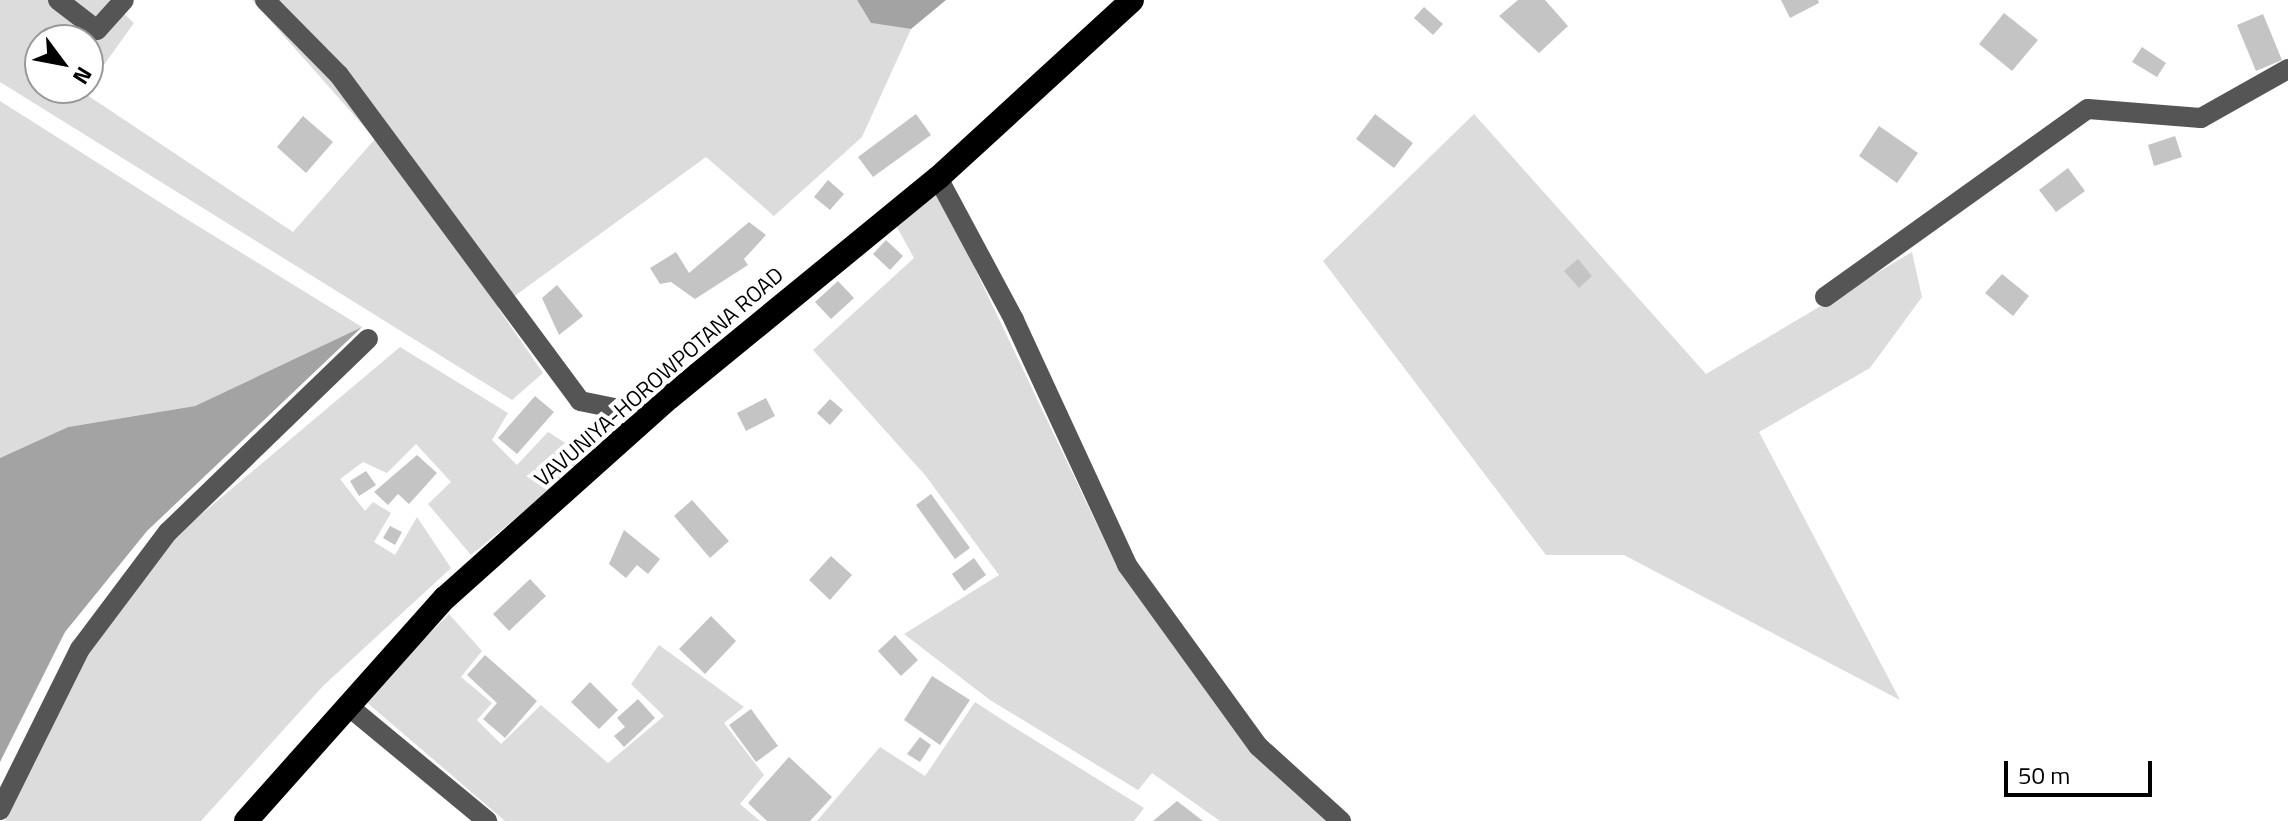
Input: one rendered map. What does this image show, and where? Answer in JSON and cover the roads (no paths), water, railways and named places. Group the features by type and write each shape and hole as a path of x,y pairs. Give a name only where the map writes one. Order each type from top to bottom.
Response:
{"highway":[{"name":"VAVUNIYA-HOROWPOTANA ROAD","path":"246,821 445,598 649,415 938,178 1132,0"}],"street":[{"path":"58,0 97,30 124,0"},
{"path":"265,0 365,109 580,401 649,415"},
{"path":"1825,297 2088,109 2201,118 2288,69"},
{"path":"938,178 1014,320 1127,565 1258,746 1341,821"},
{"path":"0,810 80,649 168,532 368,339"},
{"path":"347,705 487,821"}]}
